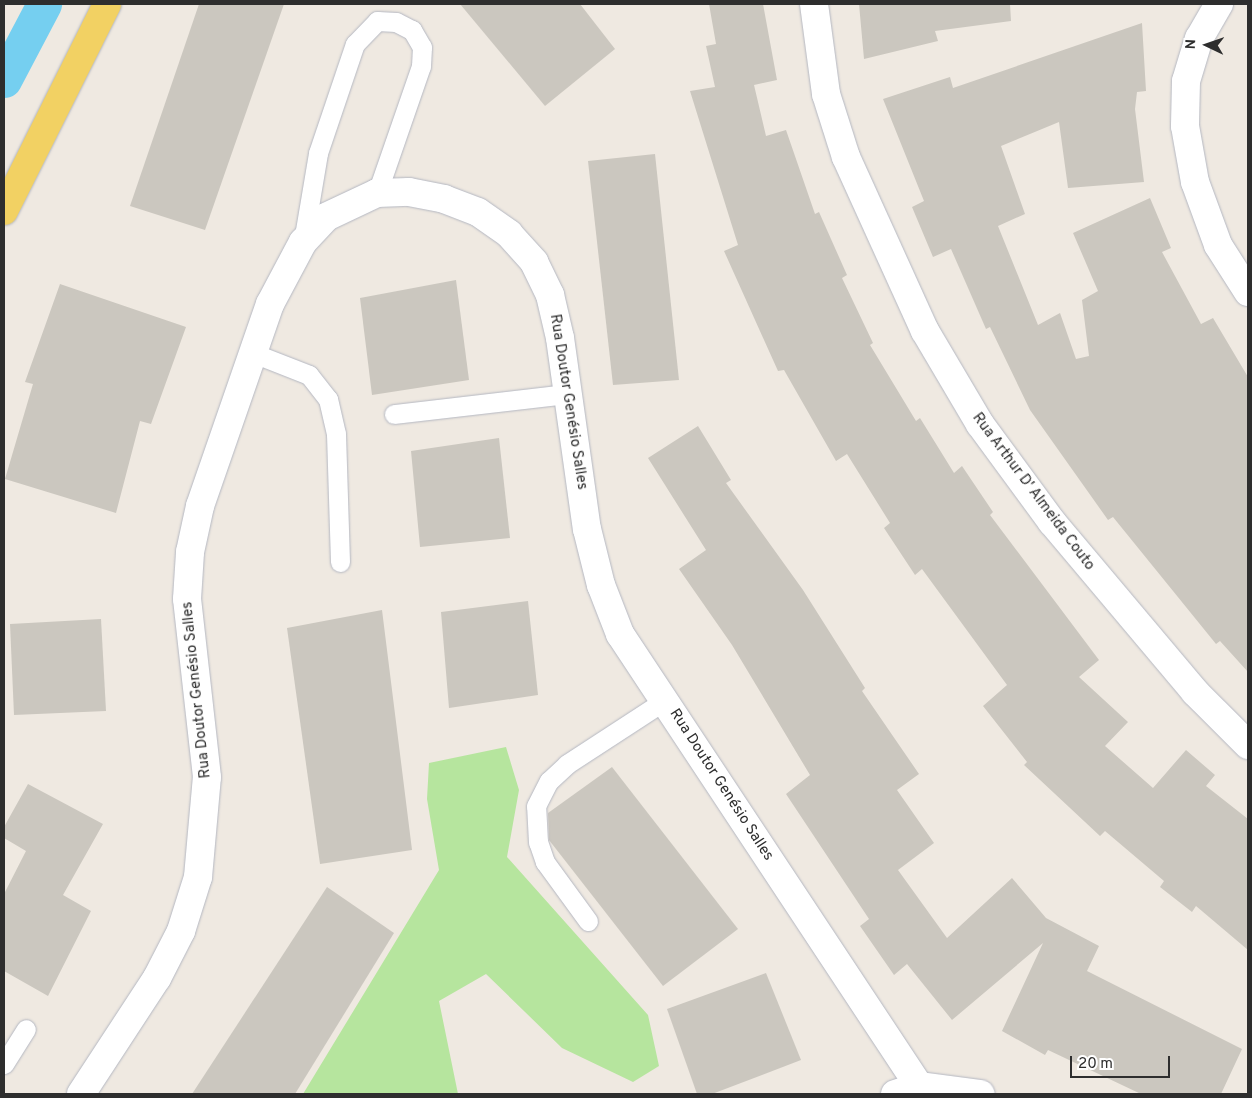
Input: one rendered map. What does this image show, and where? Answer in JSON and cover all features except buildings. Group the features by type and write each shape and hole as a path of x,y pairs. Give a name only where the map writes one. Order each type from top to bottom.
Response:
{"main road":[{"path":"4,211 45,123 107,4"},
{"path":"4,188 45,123"}],"street":[{"name":"Rua Arthur D' Almeida Couto","path":"814,4 826,94 846,157 925,331 980,424 1052,522 1188,685 1248,745"},
{"path":"1219,4 1199,38 1186,81 1184,126 1195,182 1218,244 1248,292"},
{"name":"Rua Doutor Genésio Salles","path":"81,1094 157,978 181,931 198,877 206,777 188,615 190,552 200,506 253,353 284,272 303,242 326,218 377,193 409,192 444,198 478,212 509,234 534,262 550,295 568,394 587,529 601,585 620,634 665,700 907,1090"},
{"path":"907,1090 980,1094"}],"lane":[{"path":"303,242 318,153 354,44 378,22 396,22 412,30 422,47 421,66 377,193"},
{"path":"253,353 309,375 328,399 336,434 340,562"},
{"path":"394,414 568,394"},
{"path":"588,921 545,862 538,842 536,806 549,781 567,764 665,700"},
{"path":"4,1064 26,1029"}],"green space":[{"path":"506,747 519,790 507,857 648,1015 659,1066 633,1082 562,1048 486,974 439,1001 458,1094 303,1094 439,870 427,799 429,763"}],"waterway":[{"path":"4,80 44,4"}]}
